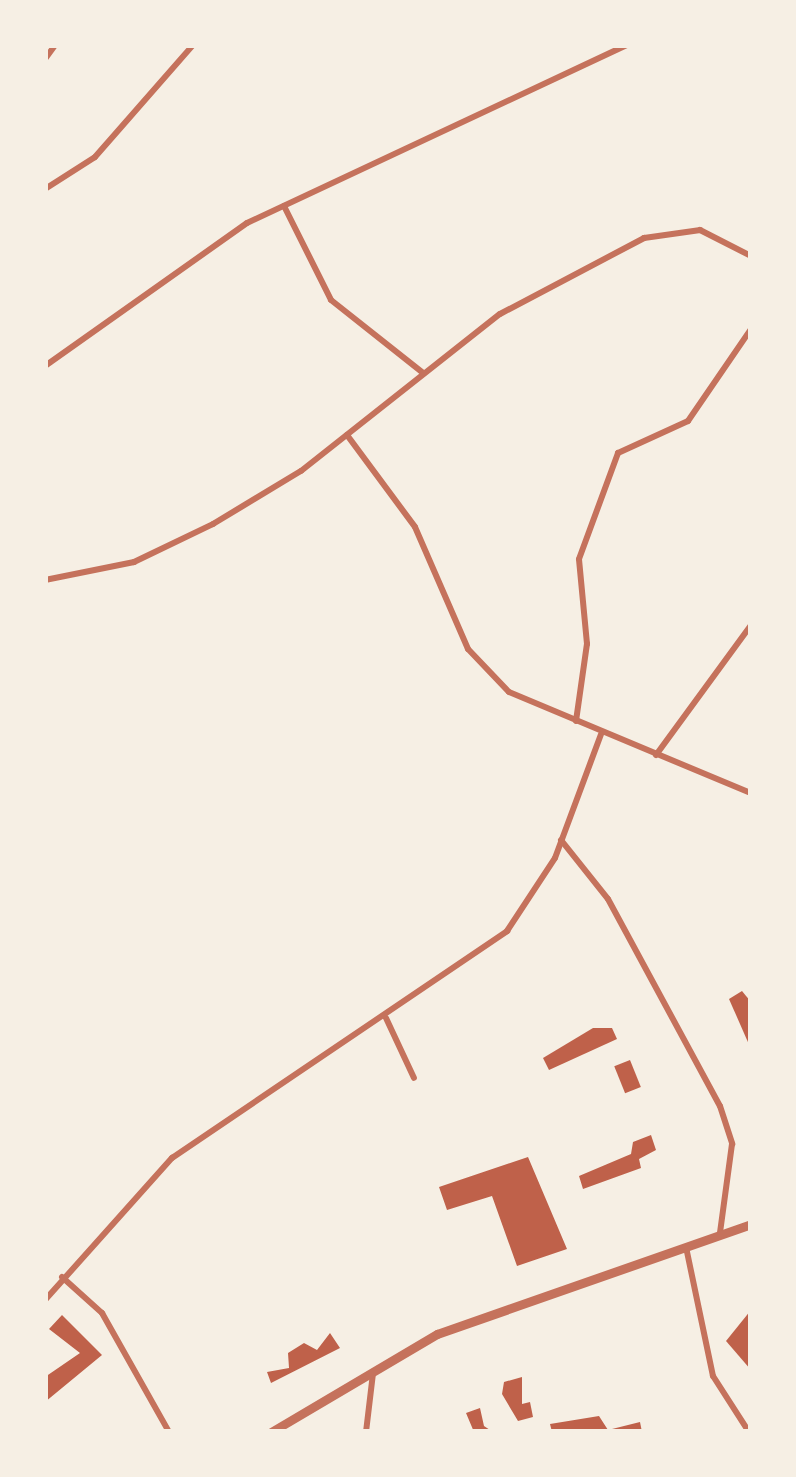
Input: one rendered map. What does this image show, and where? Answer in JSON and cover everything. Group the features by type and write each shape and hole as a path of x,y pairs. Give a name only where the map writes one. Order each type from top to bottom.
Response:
{"street":[{"path":"45,59 55,45"},
{"path":"45,189 95,157 193,45"},
{"path":"45,366 284,206 627,45"},
{"path":"284,206 331,300 423,373"},
{"path":"45,580 166,550 347,435 423,373 539,290 644,238 700,230 751,256"},
{"path":"576,721 587,644 579,558 618,453 688,421 751,329"},
{"path":"347,435 415,527 445,608 482,667 532,706 751,794"},
{"path":"656,755 751,624"},
{"path":"45,1300 172,1158 386,1018 508,932 561,840 601,734"},
{"path":"561,840 608,899 720,1106 732,1144 720,1233"},
{"path":"386,1018 414,1078"},
{"path":"271,1432 374,1367 541,1292 751,1224"},
{"path":"686,1243 714,1376 749,1432"},
{"path":"62,1278 102,1313 169,1432"},
{"path":"366,1432 374,1367"}],"building":[{"path":"742,991 751,1002 751,1049 729,999"},
{"path":"593,1028 612,1028 617,1039 549,1070 543,1058"},
{"path":"630,1060 641,1087 625,1093 614,1066"},
{"path":"651,1135 656,1150 639,1159 641,1168 583,1189 579,1176 631,1154 633,1142"},
{"path":"528,1157 567,1249 517,1266 492,1196 447,1210 439,1187"},
{"path":"751,1310 751,1370 726,1341"},
{"path":"62,1315 102,1355 45,1402 45,1377 80,1353 49,1329"},
{"path":"330,1333 340,1348 271,1383 267,1372 289,1368 288,1353 304,1343 317,1350"},
{"path":"522,1377 522,1404 530,1402 533,1417 518,1421 502,1394 504,1382"},
{"path":"480,1408 484,1426 493,1432 474,1432 466,1413"},
{"path":"599,1416 608,1430 640,1422 642,1432 552,1432 550,1424"}]}
